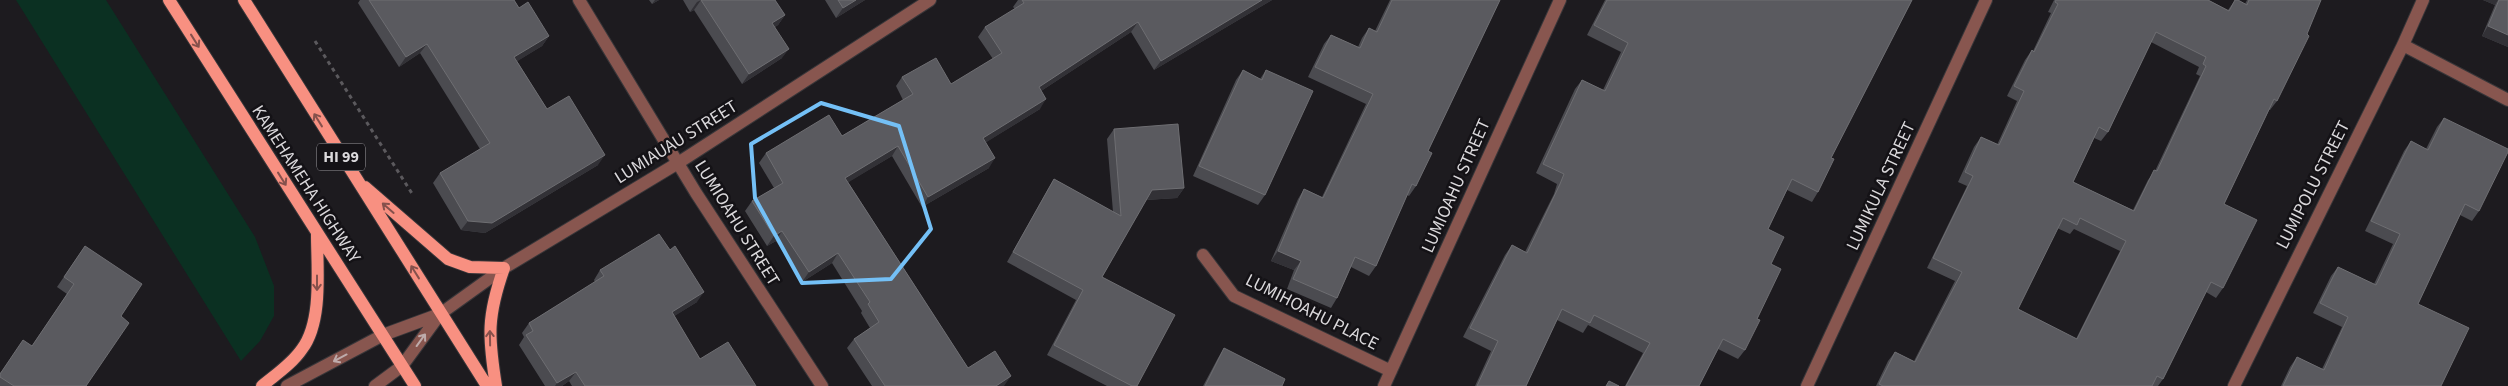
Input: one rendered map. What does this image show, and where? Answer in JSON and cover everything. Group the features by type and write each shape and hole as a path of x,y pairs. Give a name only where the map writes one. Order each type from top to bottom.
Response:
{"main road":[{"name":"KAMEHAMEHA HIGHWAY","path":"169,0 415,386"},
{"name":"HI 99","path":"244,0 354,178 487,386"},
{"path":"354,178 448,259 470,267 504,268 493,300 490,322 490,350 496,386"},
{"path":"262,386 303,348 311,330 317,304 317,234"}],"street":[{"name":"LUMIOAHU STREET","path":"578,0 678,163 822,386"},
{"name":"LUMIAUAU STREET","path":"287,386 382,335 440,314 504,268 678,163 930,0"},
{"name":"LUMIOAHU STREET","path":"1384,386 1560,0"},
{"name":"LUMIKULA STREET","path":"1807,386 1986,0"},
{"name":"LUMIPOLU STREET","path":"2234,386 2403,45 2423,0"},
{"path":"2403,45 2508,100"},
{"name":"LUMIHOAHU PLACE","path":"1203,256 1234,296 1391,371"},
{"name":"LUMIAUAU STREET","path":"375,386 402,366 440,314"}],"path":[{"path":"315,41 417,200"}],"highlighted area":[{"path":"821,103 899,126 931,229 891,279 802,283 755,198 751,144"}],"green space":[{"path":"16,0 106,0 255,237 274,286 274,316 260,341 241,361"}],"building":[{"path":"369,0 514,0 519,8 528,2 549,36 514,57 547,109 569,96 605,155 492,223 468,221 440,173 490,143 427,44 406,57"},
{"path":"701,0 775,0 785,15 772,23 789,49 749,74"},
{"path":"838,0 856,0 843,8"},
{"path":"1022,0 1262,0 1161,61 1138,22 1039,87 1046,99 983,138 995,158 928,197 898,146 845,178 968,368 995,351 1011,376 996,386 885,386 854,339 879,322 868,304 870,302 838,253 809,272 782,231 774,236 752,201 783,183 766,153 829,115 842,136 913,94 902,77 936,58 951,84 1002,53 985,27 1024,3"},
{"path":"1392,0 1500,0 1428,151 1432,153 1416,186 1412,184 1376,266 1355,257 1337,298 1293,279 1301,261 1278,251 1304,189 1323,198 1373,94 1315,67 1331,35 1360,48 1369,28 1377,32"},
{"path":"1607,0 1912,0 1831,158 1834,159 1818,192 1792,179 1768,229 1784,237 1771,264 1781,269 1757,319 1760,320 1745,350 1723,339 1699,386 1626,386 1650,343 1594,315 1590,323 1562,309 1526,386 1477,386 1498,341 1470,328 1512,245 1527,253 1560,184 1564,174 1543,164 1582,80 1605,91 1628,43 1594,25"},
{"path":"2056,0 2208,0 2229,11 2235,0 2247,5 2249,0 2321,0 2307,34 2309,36 2277,101 2274,99 2224,204 2257,220 2223,288 2211,282 2163,379 2157,376 2152,386 1883,386 1879,384 1895,352 1915,362 1962,272 1933,258 1973,176 1965,172 1981,137 1999,145 2024,91 2014,86 2032,50 2034,52 2058,4 2055,2","holes":["2156,32 2206,57 2203,64 2206,66 2157,171 2154,170 2134,211 2073,182 2099,127 2108,132","2063,218 2077,225 2080,218 2126,241 2077,339 2018,309"]},
{"path":"2499,0 2508,0 2508,35 2488,26"},
{"path":"1243,70 1262,80 1266,70 1313,91 1265,195 1199,166"},
{"path":"2444,118 2508,149 2508,152 2479,211 2465,204 2418,304 2469,328 2441,386 2283,386 2297,357 2324,370 2348,317 2320,303 2338,267 2376,285 2400,234 2371,221 2411,141 2428,150"},
{"path":"1178,124 1184,188 1152,190 1102,277 1175,315 1137,386 1132,386 1054,345 1083,290 1013,252 1054,179 1121,216 1114,129"},
{"path":"659,234 670,250 675,246 704,292 672,312 700,359 728,342 756,386 585,386 576,372 557,383 526,335 533,331 529,323 604,276 600,270"},
{"path":"85,246 142,284 121,316 129,323 86,386 14,386 0,377 0,374 23,340 32,346 74,284 64,277"},
{"path":"1224,348 1285,379 1282,386 1205,386"},
{"path":"1609,381 1619,386 1606,386"}]}
